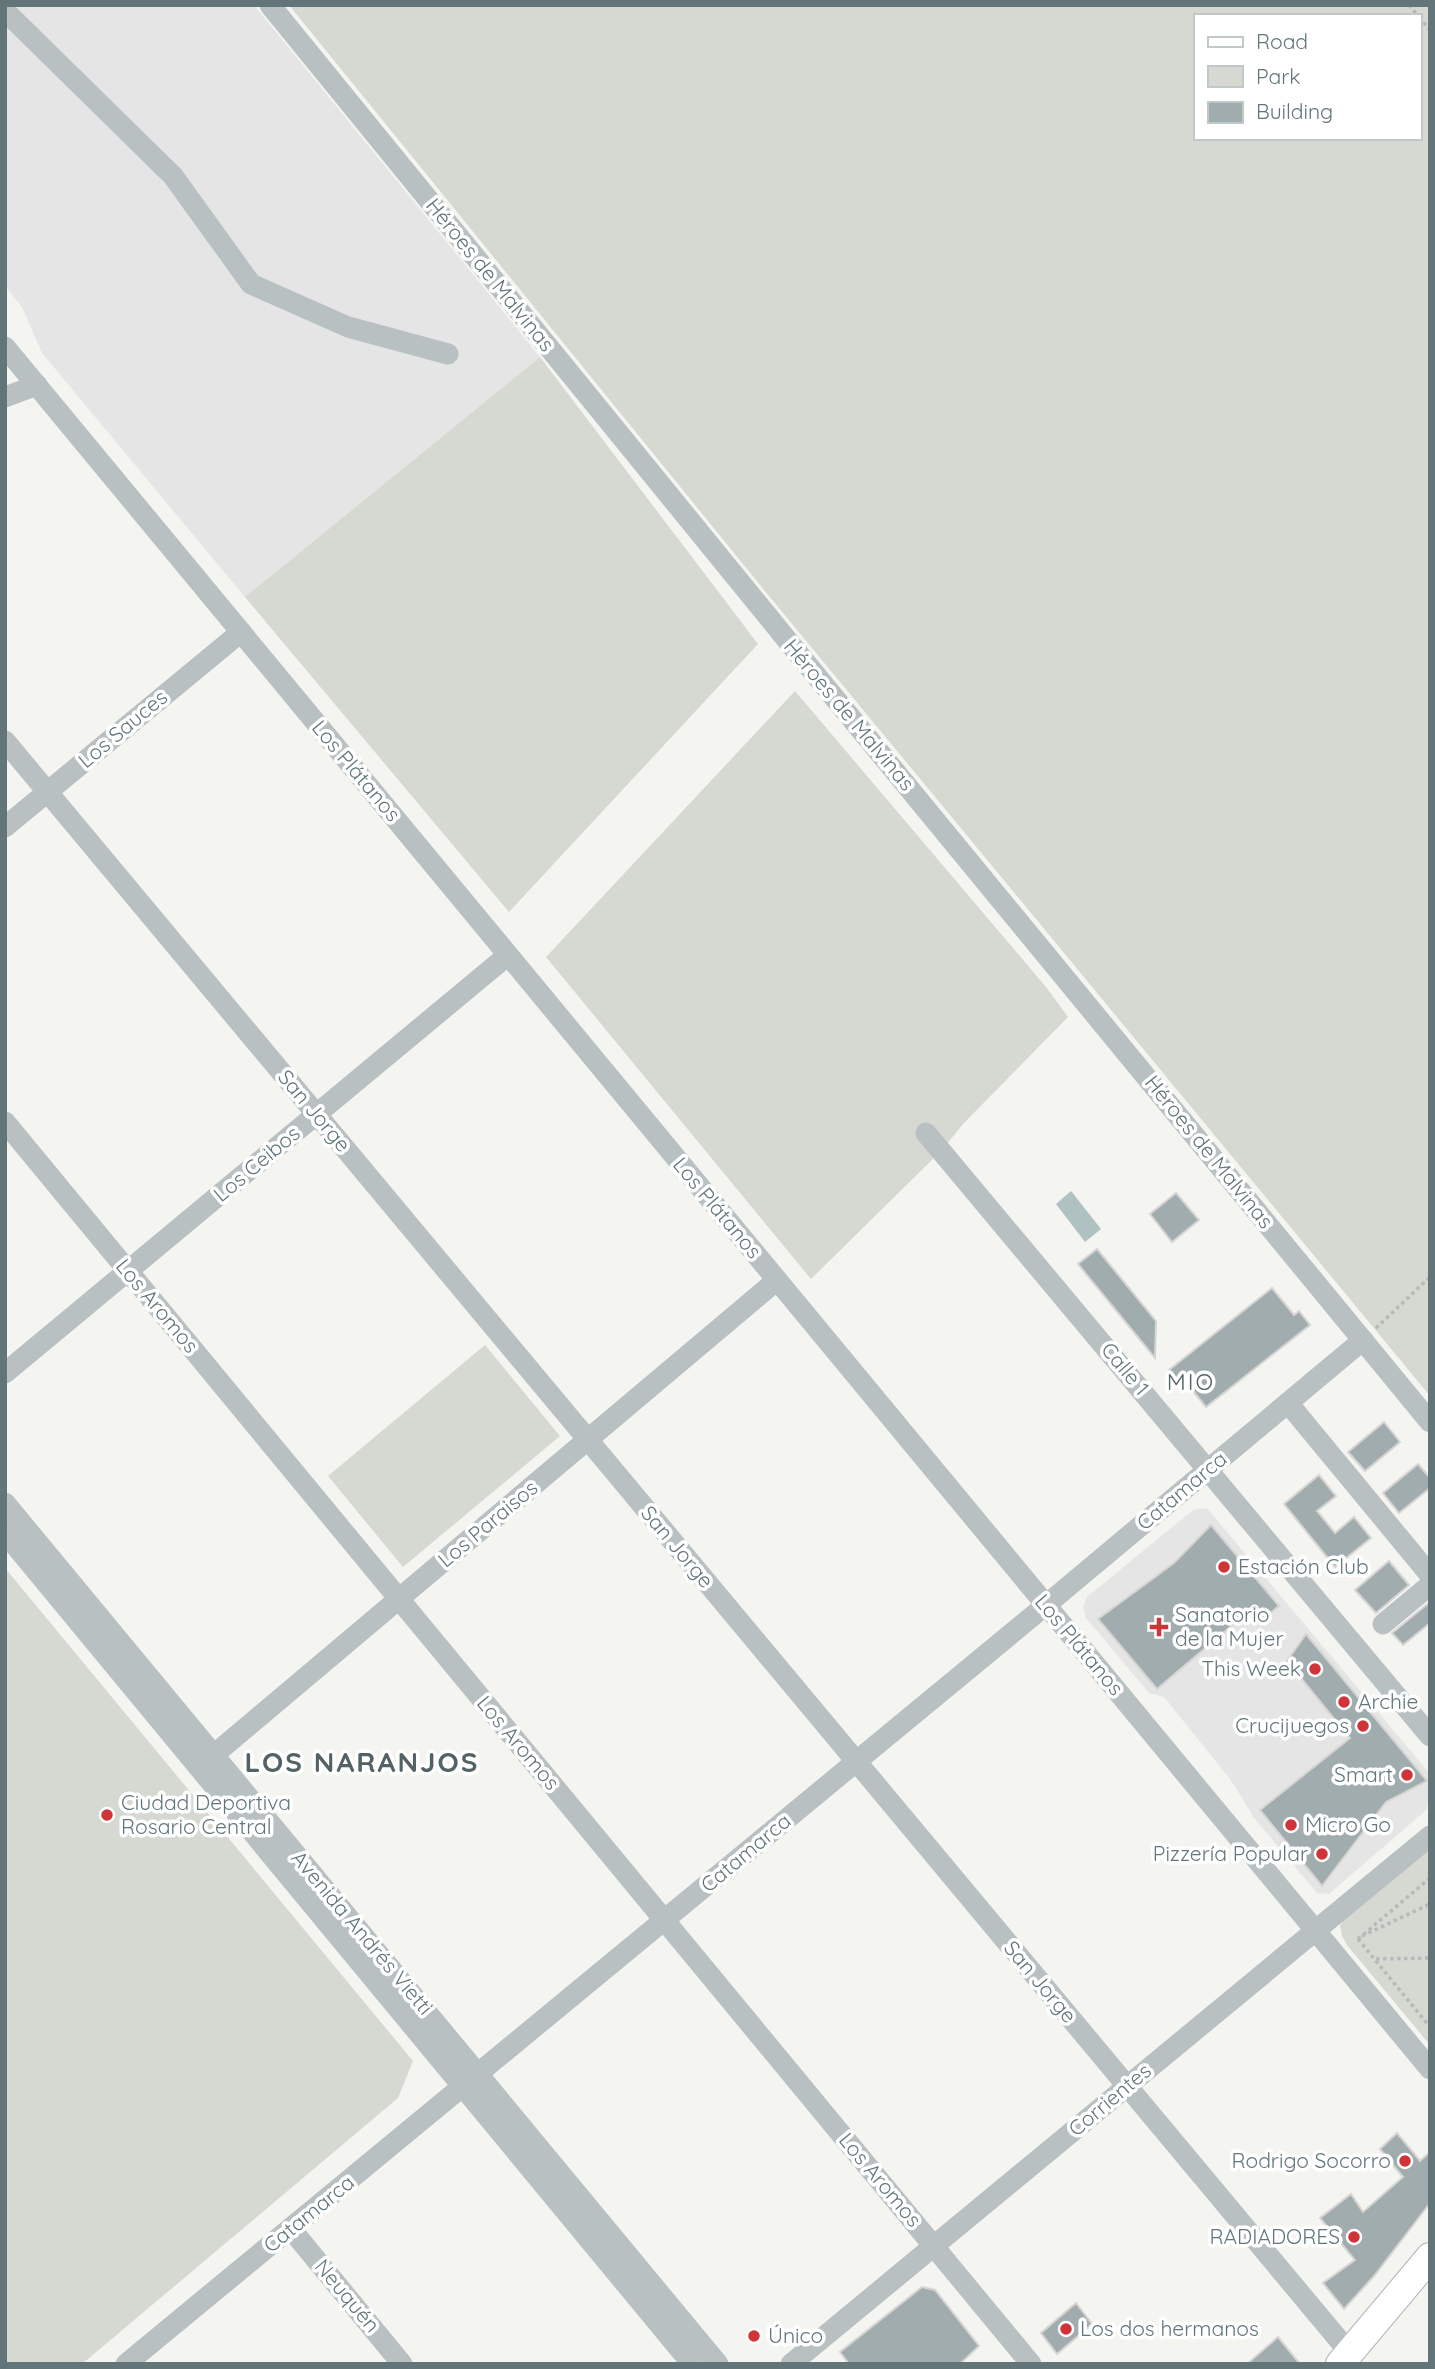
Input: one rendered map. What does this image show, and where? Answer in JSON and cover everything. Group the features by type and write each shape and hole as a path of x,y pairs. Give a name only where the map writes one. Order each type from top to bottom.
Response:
{"main road":[{"path":"1345,2358 1430,2257"}],"street":[{"name":"Héroes de Malvinas","path":"270,5 796,651 1430,1422"},
{"path":"5,11 173,176 251,284 348,327 448,354"},
{"name":"Los Plátanos","path":"5,347 1430,2069"},
{"path":"5,397 37,385"},
{"name":"Los Sauces","path":"5,827 241,632"},
{"name":"San Jorge","path":"5,741 1127,2086 1345,2358"},
{"name":"Los Ceibos","path":"5,1373 509,955"},
{"name":"Los Aromos","path":"5,1122 1031,2364"},
{"name":"Calle 1","path":"926,1133 1430,1736"},
{"name":"Los Paraisos","path":"206,1761 777,1280"},
{"name":"Catamarca","path":"126,2364 1363,1340"},
{"path":"1288,1403 1430,1576"},
{"name":"Avenida Andrés Vietti","path":"5,1503 23,1550"},
{"name":"Avenida Andrés Vietti","path":"5,1533 23,1550 206,1761 471,2080 718,2364"},
{"path":"1383,1624 1430,1585"},
{"name":"Corrientes","path":"791,2364 1430,1836"},
{"name":"Avenida Andrés Vietti","path":"471,2080 692,2364"},
{"name":"Neuquén","path":"291,2229 402,2364"}],"path":[{"path":"1363,1340 1430,1277"},
{"path":"1358,1939 1430,1878"},
{"path":"1358,1939 1430,1904"},
{"path":"1358,1939 1430,2026"},
{"path":"1374,1959 1430,1958"}],"shaded area":[{"path":"5,5 254,5 540,357 245,597 42,353 22,307 5,286"},
{"path":"1071,1191 1101,1229 1085,1242 1056,1204"},
{"path":"1207,1508 1430,1774 1430,1801 1425,1811 1329,1894 1317,1893 1255,1819 1230,1779 1164,1697 1149,1693 1086,1618 1083,1607 1087,1597 1193,1510"}],"green space":[{"path":"289,5 1430,5 1430,1396 760,585"},
{"path":"540,357 758,644 509,912 245,597"},
{"path":"795,691 1046,987 1068,1017 963,1124 942,1150 811,1279 546,957"},
{"path":"485,1345 560,1436 403,1567 328,1476"},
{"name":"Ciudad Deportiva Rosario Central","path":"5,1568 413,2061 398,2098 82,2364 5,2364"},
{"path":"1430,1846 1430,2045 1347,1945 1340,1926 1345,1917"}],"building":[{"path":"1176,1193 1199,1220 1172,1242 1150,1214"},
{"path":"1097,1249 1156,1321 1155,1358 1078,1264"},
{"path":"1272,1288 1294,1315 1299,1311 1310,1325 1206,1407 1189,1386 1185,1389 1169,1370"},
{"path":"1384,1422 1400,1442 1365,1471 1348,1452"},
{"path":"1418,1464 1430,1478 1430,1488 1399,1513 1383,1493"},
{"path":"1319,1475 1336,1496 1317,1511 1335,1533 1354,1517 1371,1538 1335,1567 1284,1504"},
{"path":"1211,1525 1279,1606 1257,1623 1248,1612 1157,1689 1098,1619 1174,1563"},
{"path":"1389,1561 1409,1585 1376,1613 1355,1590"},
{"path":"1430,1602 1430,1623 1403,1645 1392,1633"},
{"path":"1306,1634 1427,1781 1386,1802 1322,1886 1260,1810 1350,1738 1287,1661"},
{"path":"1397,2133 1420,2161 1430,2152 1430,2203 1374,2276 1344,2309 1323,2283 1355,2260 1320,2218 1351,2194 1363,2212 1403,2177 1380,2149"},
{"path":"922,2287 935,2290 979,2346 960,2364 849,2364 840,2352"},
{"name":"Los dos hermanos","path":"1076,2303 1092,2324 1057,2354 1041,2333"},
{"path":"1278,2337 1300,2364 1247,2364"}],"place":[{"name":"Estación Club","path":"1224,1567"},
{"name":"Sanatorio de la Mujer","path":"1159,1627"},
{"name":"This Week","path":"1315,1669"},
{"name":"Archie","path":"1344,1702"},
{"name":"Crucijuegos","path":"1363,1726"},
{"name":"Smart","path":"1407,1775"},
{"name":"Ciudad Deportiva Rosario Central","path":"107,1815"},
{"name":"Micro Go","path":"1291,1825"},
{"name":"Pizzería Popular","path":"1322,1854"},
{"name":"Rodrigo Socorro","path":"1405,2161"},
{"name":"RADIADORES","path":"1354,2237"},
{"name":"Los dos hermanos","path":"1066,2329"},
{"name":"Único","path":"754,2336"}],"district":[{"name":"MIO","path":"1191,1382"},
{"name":"LOS NARANJOS","path":"362,1762"}]}
